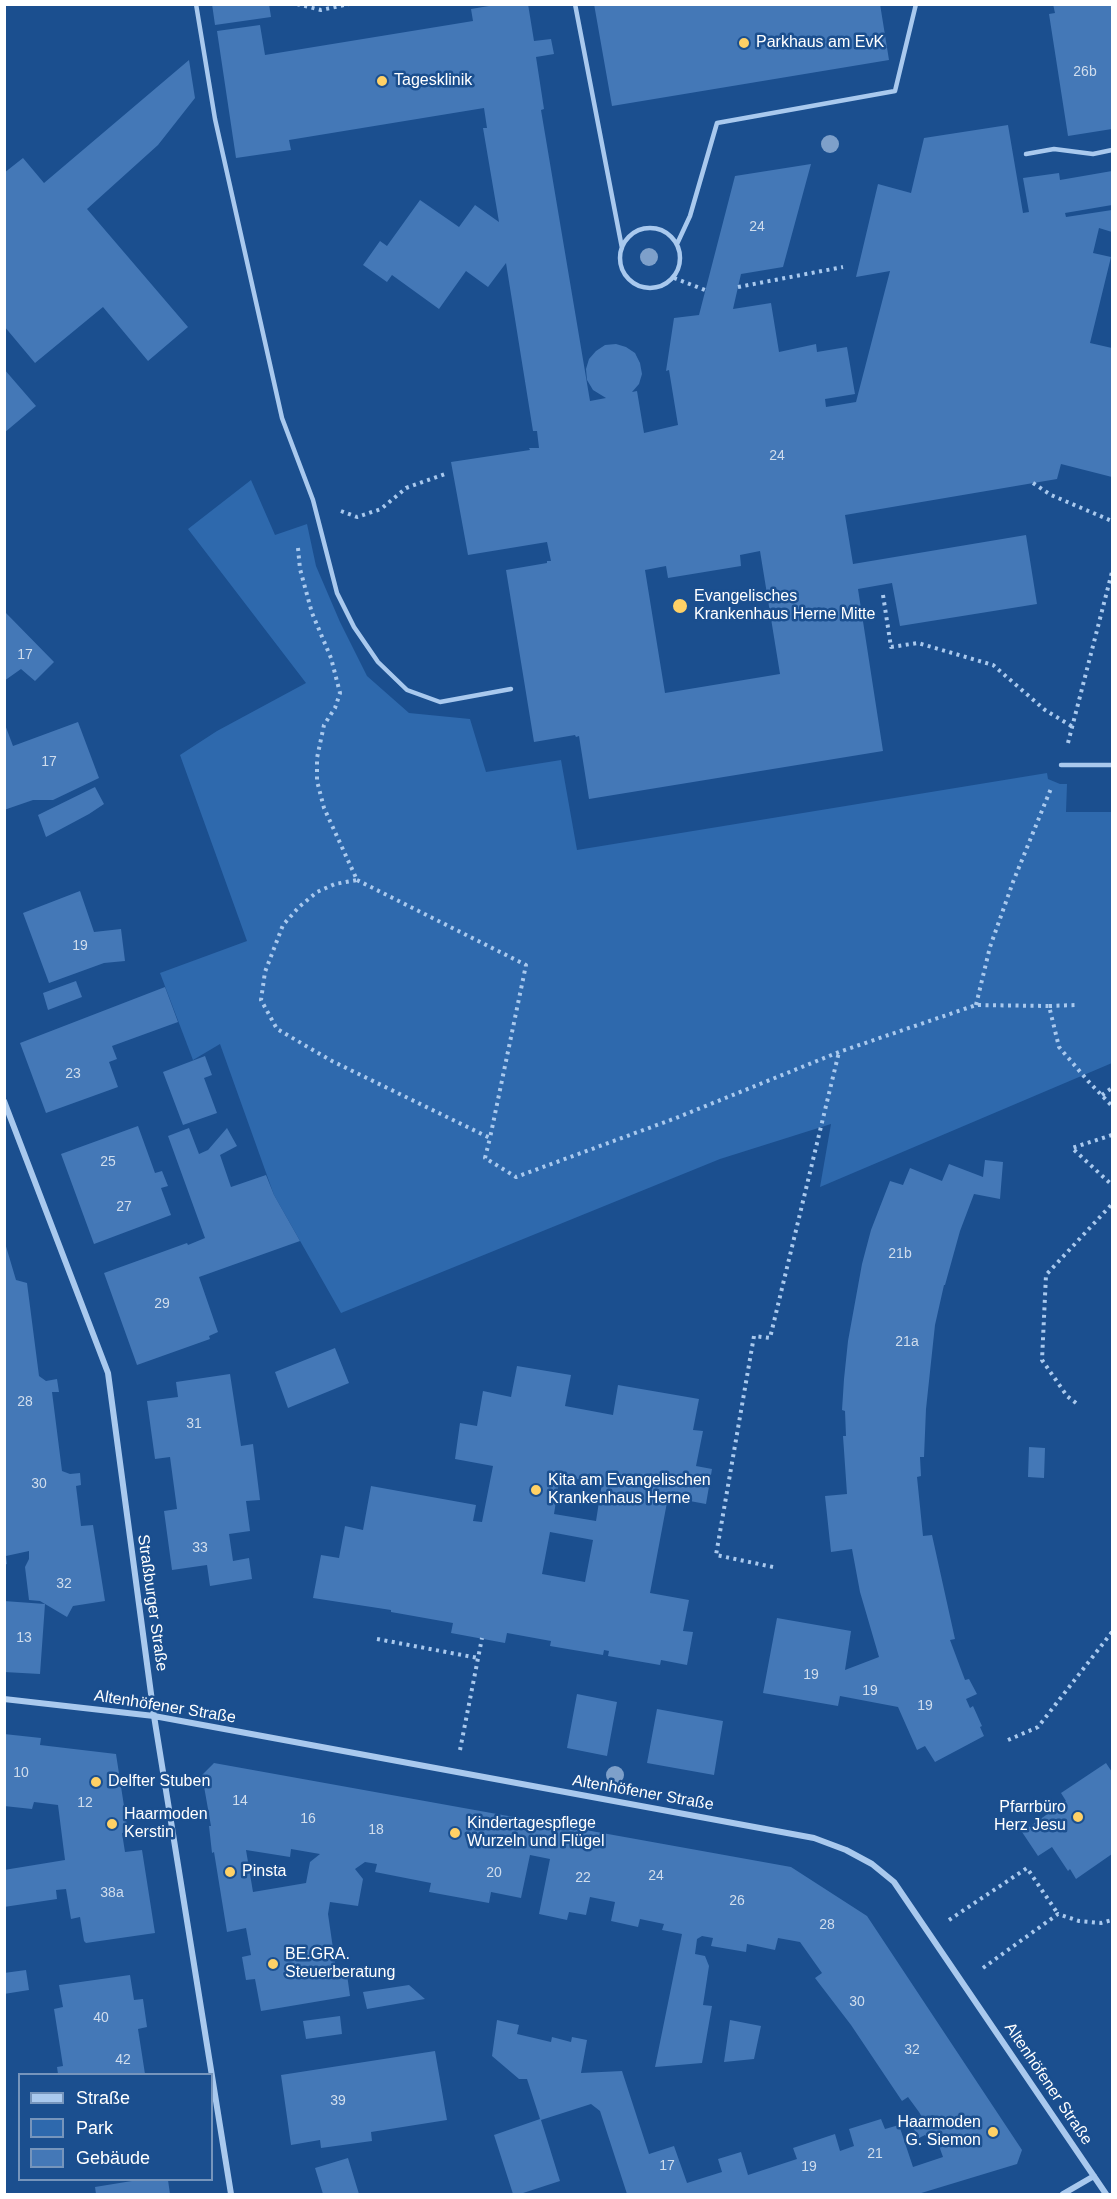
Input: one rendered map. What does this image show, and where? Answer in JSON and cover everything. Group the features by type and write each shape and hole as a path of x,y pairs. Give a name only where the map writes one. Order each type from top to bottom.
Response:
{"street":[{"name":"Straßburger Straße","path":"4,1101 108,1373 154,1716 212,2073"},
{"name":"Altenhöfener Straße","path":"4,1699 154,1716 814,1838 846,1850 872,1864 894,1882 1106,2194"},
{"name":"Straßburger Straße","path":"213,2082 231,2194"},
{"path":"1063,2194 1094,2176"}],"lane":[{"path":"196,4 215,119 268,362 282,418 313,500 337,593 354,627 378,662 407,690 440,702 511,689"},
{"path":"575,4 622,248 620,260 623,272 641,287 653,288 664,285 674,278 680,267 681,255 677,244 670,235 660,229 648,227 637,230 622,248"},
{"path":"677,244 690,216 717,123 895,91 916,4"},
{"path":"1026,154 1054,149 1093,154 1113,150"},
{"path":"1061,765 1113,765"}],"path":[{"path":"297,4 321,10 349,4"},
{"path":"738,287 843,267"},
{"path":"674,278 705,290"},
{"path":"313,500 357,517 381,509 406,488 445,474"},
{"path":"1033,483 1051,495 1113,521"},
{"path":"321,531 297,538 300,569 312,613 331,658 340,693 324,725 317,758 316,781 324,808 357,880"},
{"path":"976,1005 990,947 1013,882 1061,765 1113,572"},
{"path":"883,596 891,647 918,643 993,665 1045,710 1073,727"},
{"path":"490,1138 332,1061 277,1029 261,1000 265,972 283,925 317,892 335,884 357,880 526,965 490,1138 485,1158 516,1177 676,1118 839,1052 976,1005 1076,1005"},
{"path":"1049,1006 1059,1047 1113,1106"},
{"path":"773,1567 716,1555 754,1336 770,1338 839,1052"},
{"path":"1102,1095 1113,1088"},
{"path":"1113,1135 1072,1148 1113,1185"},
{"path":"1076,1403 1067,1396 1042,1360 1046,1275 1113,1204"},
{"path":"1008,1740 1038,1727 1113,1632"},
{"path":"464,1729 482,1638"},
{"path":"377,1639 478,1658"},
{"path":"929,1933 1026,1868 1058,1914 1079,1922 1101,1923 1113,1920"},
{"path":"962,1983 1058,1914"}],"green space":[{"path":"251,480 275,535 307,524 316,566 367,676 409,713 470,719 486,772 561,760 577,850 1047,773 1048,779 1067,784 1066,812 1112,812 1112,1063 820,1187 831,1124 720,1159 341,1313 274,1195 220,1044 193,1060 160,973 247,941 180,755 217,731 306,683 188,529"}],"building":[{"path":"212,4 269,4 271,17 215,25"},
{"path":"501,4 528,4 534,41 551,39 554,54 536,57 544,109 541,110 590,401 606,398 593,390 587,380 586,369 589,359 605,345 616,344 626,347 635,353 640,363 642,374 639,384 632,392 637,391 644,433 678,425 669,370 666,371 674,318 699,315 735,176 811,164 783,267 741,274 733,309 771,303 779,352 816,344 817,352 847,347 855,394 825,399 826,407 856,402 890,271 856,277 878,184 911,193 924,138 1008,125 1023,213 1029,212 1023,178 1059,173 1060,180 1112,171 1112,205 1065,213 1066,217 1112,210 1112,232 1099,228 1093,253 1111,257 1090,343 1112,348 1112,477 1061,464 1057,479 845,515 853,564 1026,535 1037,604 900,626 892,583 858,589 883,751 589,799 579,736 534,742 506,570 551,561 547,542 468,555 451,462 539,448 537,431 533,431 506,263 488,287 466,271 439,309 392,275 387,282 363,265 380,241 387,246 420,200 459,227 475,205 499,222 483,128 487,128 484,108 289,140 291,150 236,158 217,31 260,25 265,55 473,21 471,9","holes":["760,551 780,674 665,693 645,570 666,566 668,578 741,566 740,555"]},
{"name":"Parkhaus am EvK","path":"594,4 880,4 889,60 612,106"},
{"path":"1053,4 1112,4 1112,129 1068,136 1049,14 1055,13"},
{"path":"189,60 195,98 158,145 87,209 188,327 148,361 103,307 35,363 4,326 4,173 23,158 44,183"},
{"path":"4,369 36,406 4,433"},
{"path":"6,613 54,662 35,681 21,669 4,681 4,614"},
{"path":"4,722 13,746 78,722 99,778 53,800 33,800 4,810"},
{"path":"95,787 104,804 46,837 38,815"},
{"path":"80,891 94,932 121,929 125,961 104,963 49,983 23,913"},
{"path":"76,981 82,997 48,1010 43,993"},
{"path":"165,987 178,1022 112,1046 117,1059 109,1062 118,1087 46,1113 20,1043"},
{"path":"205,1056 212,1075 204,1078 217,1113 183,1125 163,1072"},
{"path":"138,1126 155,1173 162,1171 168,1186 161,1188 171,1215 94,1244 61,1154"},
{"path":"189,1128 199,1154 208,1150 227,1128 237,1146 220,1155 231,1187 266,1175 274,1195 300,1241 199,1277 218,1332 209,1336 210,1339 137,1365 104,1273 205,1238 168,1136"},
{"path":"985,1160 1003,1162 1000,1199 974,1194 960,1231 935,1325 926,1409 924,1457 920,1457 921,1476 917,1477 923,1536 932,1535 955,1639 950,1640 965,1680 969,1679 977,1694 966,1699 970,1708 973,1706 984,1736 935,1762 925,1746 917,1750 898,1707 840,1696 838,1706 763,1693 777,1618 851,1631 845,1670 879,1657 860,1592 852,1549 831,1552 825,1496 847,1494 843,1436 846,1436 845,1411 842,1410 844,1379 848,1341 862,1264 871,1230 890,1181 903,1185 910,1168 942,1181 949,1164 983,1177"},
{"path":"5,1243 16,1280 27,1283 39,1376 46,1381 57,1379 59,1392 52,1392 62,1471 70,1474 80,1473 81,1485 76,1486 81,1526 93,1525 105,1601 73,1606 67,1617 40,1601 29,1600 25,1567 29,1559 29,1551 6,1556 7,1564 4,1565"},
{"path":"335,1348 349,1383 288,1408 275,1372"},
{"path":"517,1366 571,1375 565,1406 613,1415 618,1385 699,1399 693,1430 703,1431 696,1466 712,1469 706,1504 668,1497 650,1593 689,1600 683,1631 693,1632 687,1665 661,1660 660,1665 608,1656 609,1651 604,1650 603,1655 550,1646 551,1641 507,1633 505,1643 451,1633 453,1623 391,1612 391,1610 313,1598 321,1555 339,1558 345,1526 363,1530 371,1486 476,1505 473,1521 482,1522 493,1466 455,1459 460,1423 477,1426 483,1391 511,1397","holes":["560,1476 602,1483 596,1521 554,1514","550,1532 593,1540 585,1582 542,1574"]},
{"path":"230,1374 241,1446 253,1444 260,1500 246,1501 250,1531 229,1534 233,1561 249,1558 252,1579 210,1586 207,1565 172,1570 164,1511 177,1509 170,1457 155,1459 147,1401 178,1397 176,1382"},
{"path":"1029,1447 1045,1448 1044,1478 1028,1477"},
{"path":"4,1601 45,1604 40,1674 4,1672"},
{"path":"577,1694 617,1702 607,1756 567,1748"},
{"path":"657,1709 723,1721 714,1775 647,1763"},
{"path":"4,1734 41,1738 40,1745 116,1754 128,1832 122,1833 125,1852 142,1850 155,1933 86,1943 80,1917 71,1919 66,1889 56,1890 57,1899 4,1907 4,1870 65,1860 58,1805 34,1802 32,1809 4,1806"},
{"path":"214,1763 791,1867 867,1916 1022,2150 1017,2164 918,2194 627,2194 600,2111 591,2104 541,2120 560,2181 520,2194 513,2194 494,2135 540,2119 527,2079 519,2079 492,2056 497,2020 519,2025 517,2034 551,2042 552,2037 571,2042 572,2037 587,2040 581,2073 622,2071 649,2154 674,2146 687,2183 722,2172 718,2159 741,2152 748,2175 797,2159 793,2148 835,2134 840,2151 854,2146 849,2129 881,2119 885,2129 899,2125 913,2167 943,2157 938,2143 933,2147 925,2135 919,2138 911,2124 922,2117 919,2112 908,2097 902,2101 851,2025 815,1978 822,1973 800,1942 778,1938 775,1950 747,1944 746,1952 711,1946 713,1938 702,1936 697,1939 695,1954 705,1956 709,1966 703,2005 712,2006 702,2063 655,2067 682,1934 662,1930 664,1924 640,1919 638,1927 611,1921 615,1902 590,1897 586,1915 569,1912 567,1920 539,1914 550,1859 530,1855 521,1898 491,1892 489,1903 429,1892 431,1883 375,1872 377,1864 365,1862 355,1869 363,1879 358,1906 330,1902 328,1914 336,1969 346,1967 350,1996 261,2011 255,1979 246,1980 242,1957 251,1955 246,1928 227,1932 214,1852 212,1853 209,1826 211,1826 202,1775","holes":["291,1849 320,1854 310,1862 306,1883 253,1892 246,1850 290,1857"]},
{"name":"Pfarrbüro Herz Jesu","path":"1106,1763 1112,1772 1112,1854 1076,1879 1052,1847 1038,1856 1022,1832 1066,1801 1061,1793"},
{"path":"26,1970 29,1990 4,1994 4,1973"},
{"path":"130,1975 134,2000 143,1999 147,2027 138,2029 145,2073 58,2073 57,2067 63,2066 54,2009 63,2007 59,1985"},
{"path":"409,1985 425,1999 367,2009 363,1992"},
{"path":"340,2016 342,2034 306,2039 303,2021"},
{"path":"730,2020 761,2026 754,2059 724,2062"},
{"path":"435,2051 447,2120 371,2132 372,2141 321,2148 320,2140 291,2145 281,2075"},
{"path":"348,2158 359,2194 323,2194 315,2168"},
{"path":"132,2181 168,2181 170,2194 96,2194 95,2187"}],"place":[{"name":"Parkhaus am EvK","path":"744,43"},
{"name":"Tagesklinik","path":"382,81"},
{"name":"Evangelisches Krankenhaus Herne Mitte","path":"680,606"},
{"name":"Kita am Evangelischen Krankenhaus Herne","path":"536,1490"},
{"name":"Delfter Stuben","path":"96,1782"},
{"name":"Pfarrbüro Herz Jesu","path":"1078,1817"},
{"name":"Haarmoden Kerstin","path":"112,1824"},
{"name":"Kindertagespflege Wurzeln und Flügel","path":"455,1833"},
{"name":"Pinsta","path":"230,1872"},
{"name":"BE.GRA. Steuerberatung","path":"273,1964"},
{"name":"Haarmoden G. Siemon","path":"993,2132"}]}
